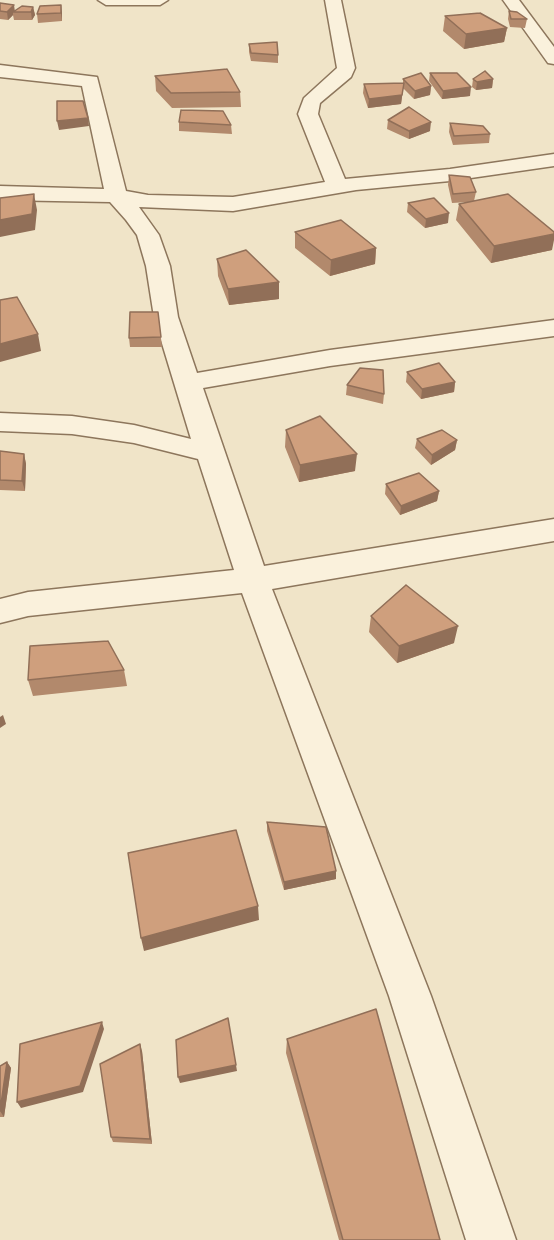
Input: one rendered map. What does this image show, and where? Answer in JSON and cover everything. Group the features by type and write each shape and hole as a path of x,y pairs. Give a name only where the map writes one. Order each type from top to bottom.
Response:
{"street":[{"path":"106,0 160,0"},
{"path":"333,0 346,68 344,73 311,102 308,114 338,188"},
{"path":"511,0 554,59"},
{"path":"0,71 90,81 116,196 134,215 148,235 158,266 166,317 186,383 253,580 410,996 491,1240"},
{"path":"0,193 116,196 160,202 233,204 554,160"},
{"path":"186,383 330,358 554,328"},
{"path":"0,422 72,425 114,431 210,453"},
{"path":"0,611 28,604 253,580 554,530"}],"building":[{"path":"0,3 14,5 7,12 0,11"},
{"path":"61,5 61,13 37,14 40,6"},
{"path":"22,6 33,7 31,12 13,12"},
{"path":"509,11 517,12 527,19 511,19"},
{"path":"480,13 507,28 466,34 445,16"},
{"path":"277,42 278,55 251,53 249,44"},
{"path":"227,69 240,92 171,93 155,76"},
{"path":"485,71 493,79 477,82 473,79"},
{"path":"421,73 431,86 415,91 403,79"},
{"path":"430,73 457,73 471,87 443,91"},
{"path":"404,83 402,95 369,99 364,84"},
{"path":"57,101 83,101 88,118 57,121"},
{"path":"409,107 431,122 409,131 388,120"},
{"path":"181,110 223,111 231,125 179,122"},
{"path":"450,123 483,126 490,134 454,136"},
{"path":"449,175 470,177 476,192 453,194"},
{"path":"34,194 32,214 0,220 0,198"},
{"path":"508,194 554,234 494,246 459,204"},
{"path":"434,198 449,213 426,219 408,203"},
{"path":"341,220 376,248 331,260 295,232"},
{"path":"246,250 279,282 228,289 217,259"},
{"path":"17,297 38,334 0,344 0,300"},
{"path":"130,312 158,312 161,337 129,338"},
{"path":"439,363 455,382 422,389 407,372"},
{"path":"360,368 383,370 384,394 347,385"},
{"path":"320,416 357,454 300,465 286,430"},
{"path":"442,430 457,440 432,455 417,439"},
{"path":"0,451 24,454 22,481 0,480"},
{"path":"419,473 439,491 401,506 386,484"},
{"path":"406,585 458,626 399,646 371,616"},
{"path":"108,641 124,670 28,680 30,646"},
{"path":"267,822 326,827 336,871 284,882"},
{"path":"236,830 258,906 141,938 128,853"},
{"path":"376,1009 440,1240 343,1240 287,1039"},
{"path":"228,1018 236,1065 178,1077 176,1040"},
{"path":"102,1022 80,1086 17,1102 20,1044"},
{"path":"140,1044 150,1139 111,1137 100,1064"},
{"path":"7,1062 0,1111 0,1066"}]}
